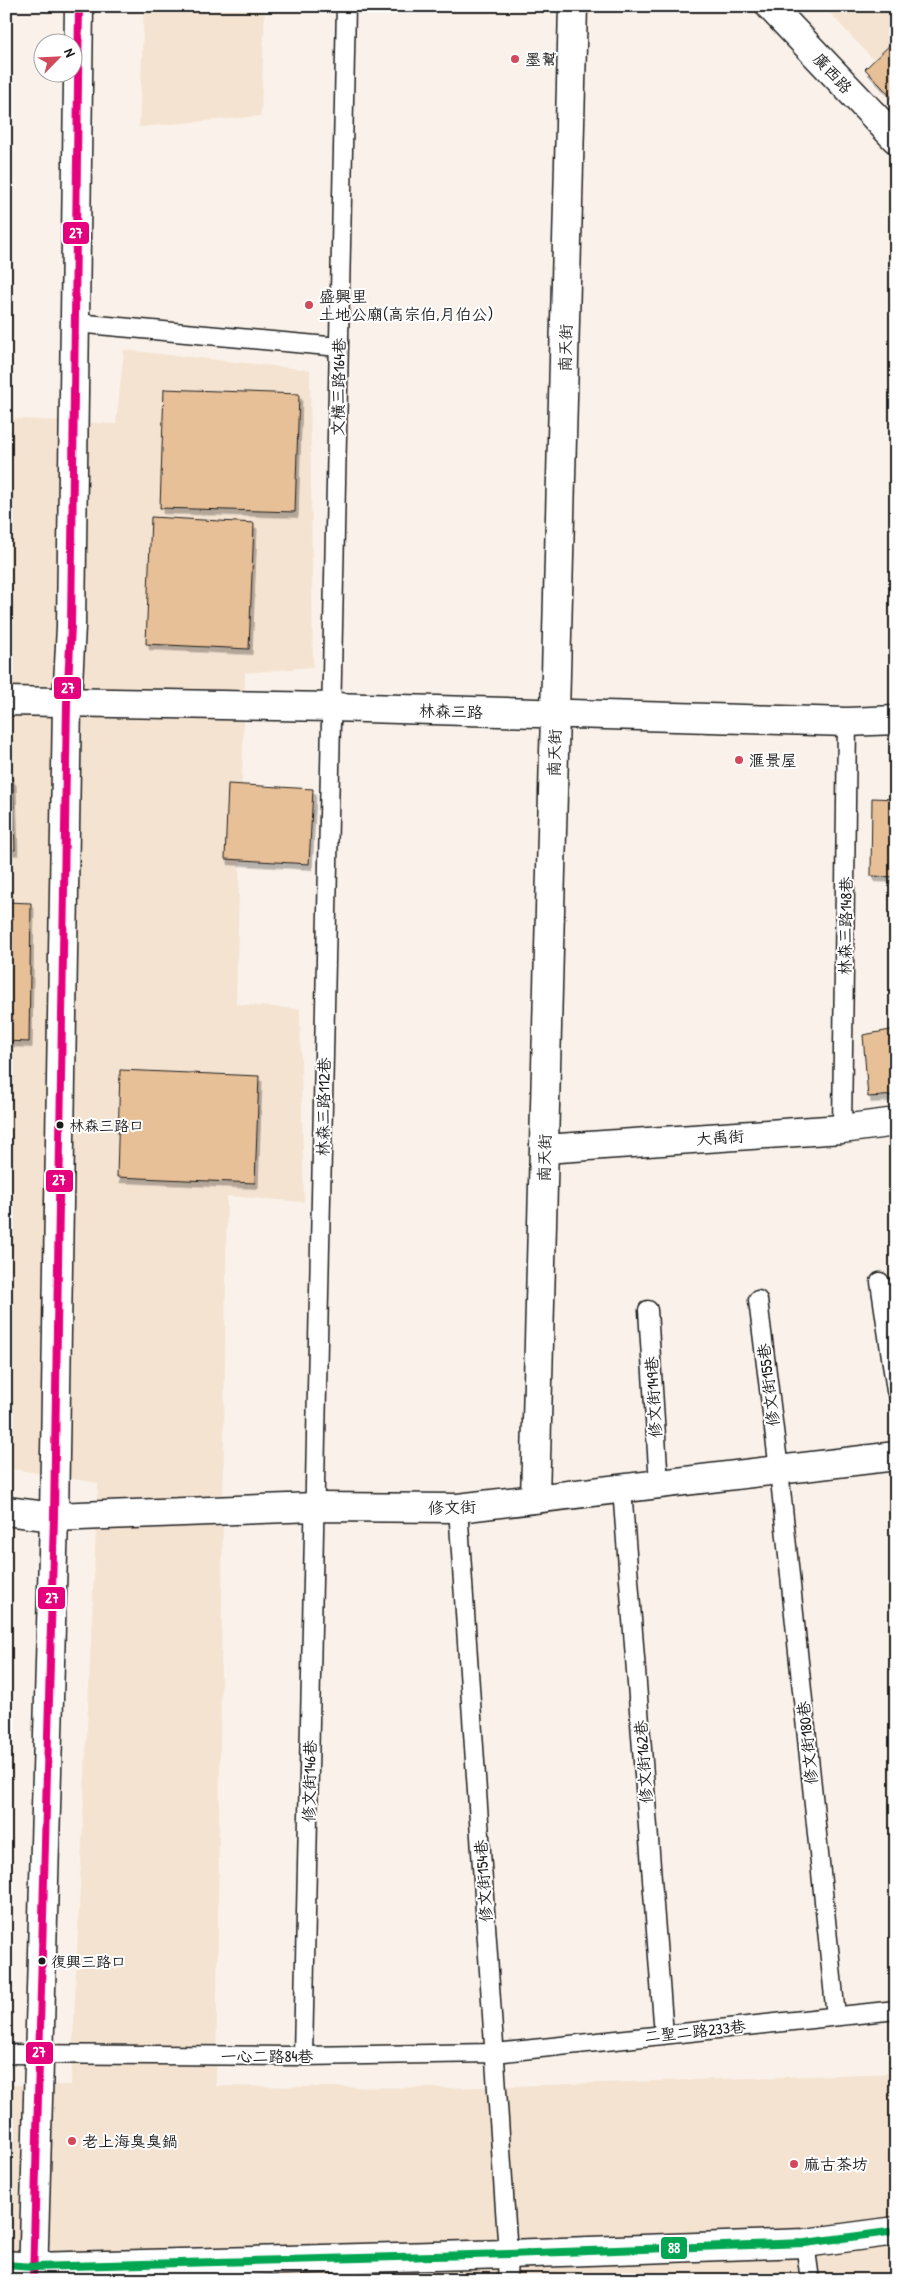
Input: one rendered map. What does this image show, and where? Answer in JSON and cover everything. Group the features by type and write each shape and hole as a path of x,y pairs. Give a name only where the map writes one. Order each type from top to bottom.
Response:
{"street":[{"path":"33,2274 54,1517 67,703 71,626 79,6"},
{"name":"南天街","path":"535,1499 573,6"},
{"name":"廣西路","path":"770,6 896,139"},
{"name":"林森三路","path":"6,701 332,707 847,722 896,720"},
{"name":"大禹街","path":"544,1149 842,1129 896,1122"},
{"name":"修文街","path":"6,1511 54,1517 315,1506 458,1508 896,1456"},
{"path":"6,2265 33,2274 507,2267 804,2243 896,2231"}],"lane":[{"name":"文橫三路164巷","path":"332,707 346,6"},
{"path":"76,323 339,347"},
{"name":"林森三路112巷","path":"315,1506 332,707"},
{"name":"林森三路148巷","path":"842,1129 847,722"},
{"path":"880,1282 896,1391"},
{"name":"修文街155巷","path":"758,1300 778,1470"},
{"name":"修文街149巷","path":"648,1310 658,1484"},
{"name":"修文街180巷","path":"778,1470 836,2016"},
{"name":"修文街162巷","path":"622,1488 664,2035"},
{"name":"修文街146巷","path":"303,2056 315,1506"},
{"name":"修文街154巷","path":"458,1508 495,2053 507,2267"},
{"name":"二聖二路233巷","path":"495,2053 896,2010"},
{"name":"一心二路84巷","path":"6,2054 39,2056 303,2056 495,2053"},
{"path":"804,2243 810,2280"}],"shaded area":[{"path":"144,6 265,6 261,116 139,127"},
{"path":"823,6 896,6 896,84"},
{"path":"124,350 310,370 313,667 245,673 236,1004 300,1009 304,1202 227,1196 216,2086 448,2088 896,2073 896,2280 6,2280 6,2085 71,2085 98,1483 6,1468 6,418 116,424"}],"building":[{"path":"896,39 896,102 865,69"},
{"path":"164,389 299,394 295,512 160,508"},
{"path":"151,517 254,523 249,649 146,644"},
{"path":"6,769 13,780 15,850 6,849"},
{"path":"228,784 313,789 309,864 225,859"},
{"path":"872,798 896,799 896,877 871,876"},
{"path":"6,902 31,903 29,1042 6,1041"},
{"path":"896,1029 896,1095 868,1097 863,1035"},
{"path":"120,1070 259,1076 255,1183 117,1177"}],"transit line":[{"name":"27","path":"33,2280 54,1517 67,703 71,626 79,6"},
{"name":"88","path":"6,2265 33,2267 508,2254 805,2243 896,2231"}],"place":[{"name":"墨幫","path":"515,59"},
{"name":"盛興里 土地公廟(高宗伯,月伯公)","path":"309,305"},
{"name":"滙景屋","path":"739,760"},
{"name":"林森三路口","path":"60,1125"},
{"name":"復興三路口","path":"42,1961"},
{"name":"老上海臭臭鍋","path":"72,2141"},
{"name":"麻古茶坊","path":"794,2164"}]}
